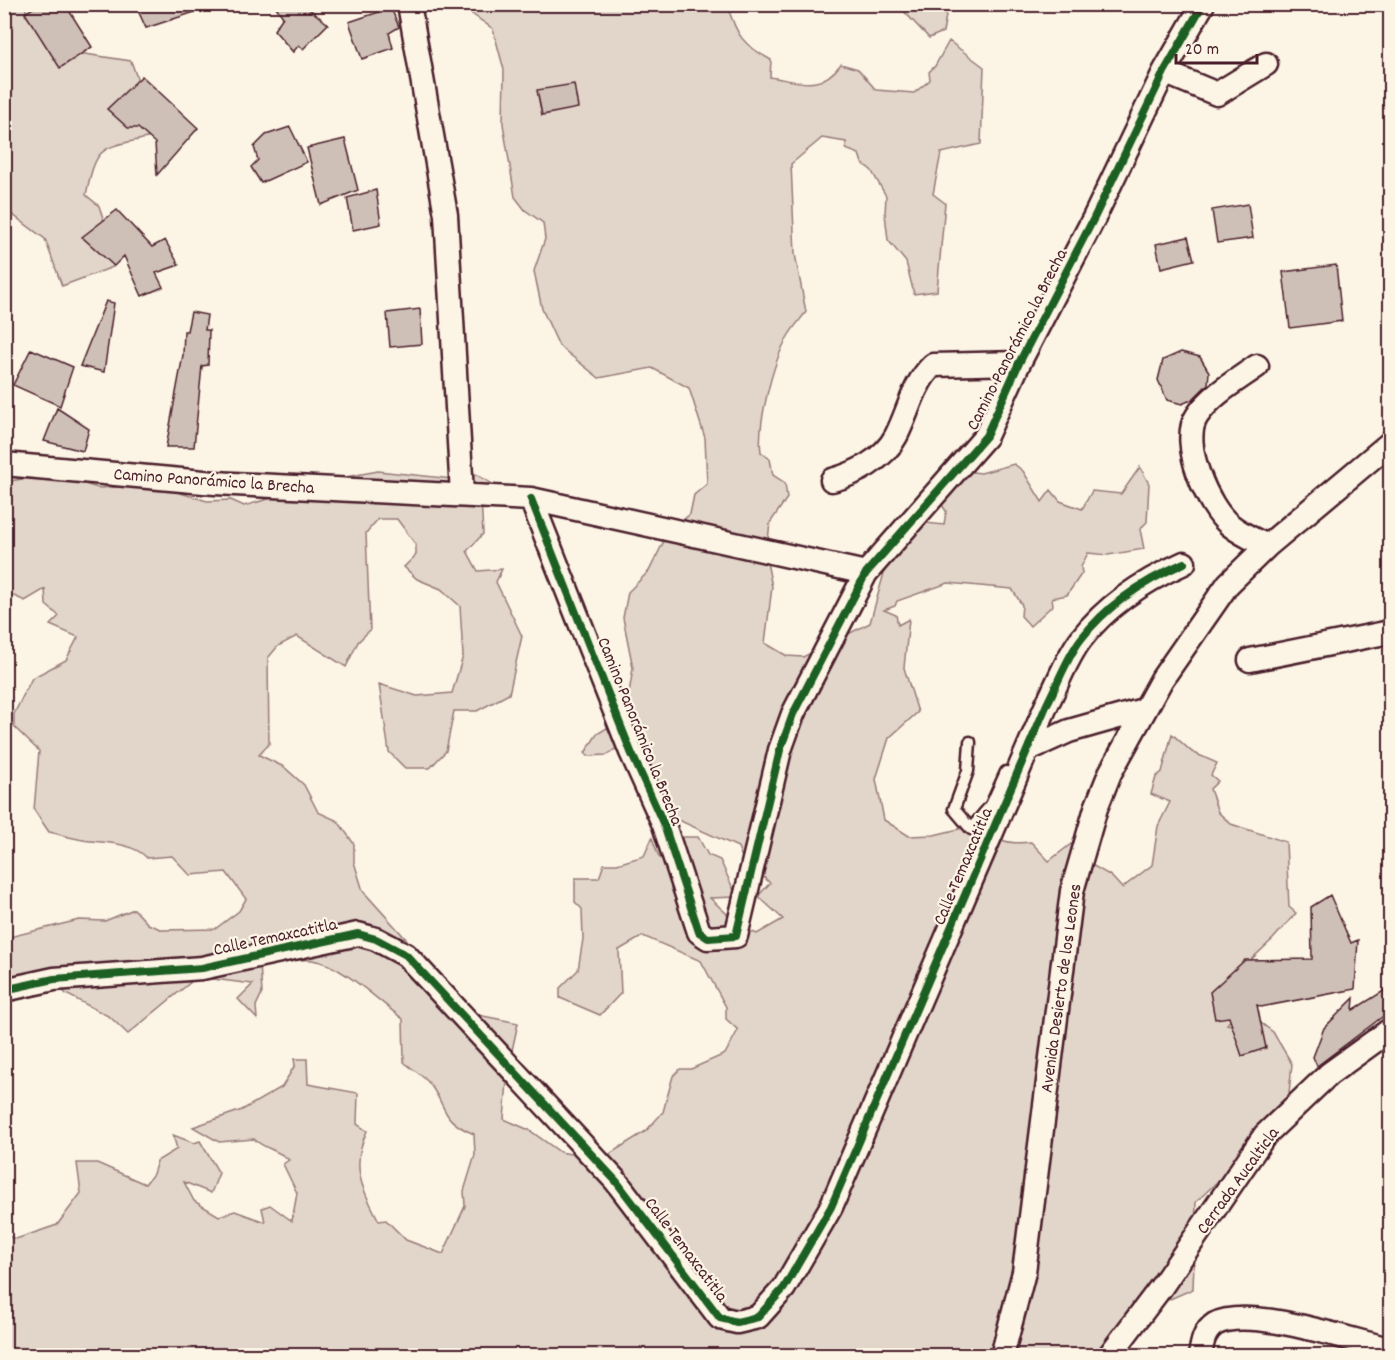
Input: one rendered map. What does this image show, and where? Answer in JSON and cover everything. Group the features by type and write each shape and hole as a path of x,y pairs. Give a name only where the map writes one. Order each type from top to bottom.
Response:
{"street":[{"path":"409,4 446,215 462,494"},
{"name":"Camino Panorámico la Brecha","path":"531,499 631,752 664,825 699,932 708,938 731,938 738,932 783,741 793,714 866,573 986,436 1019,363 1094,218 1164,72 1203,4"},
{"path":"1164,72 1217,94 1266,64"},
{"path":"832,480 855,474 895,438 921,377 933,365 1019,363"},
{"path":"1257,366 1218,394 1195,418 1190,443 1204,489 1229,525 1267,546"},
{"name":"Avenida Desierto de los Leones","path":"1002,1356 1024,1272 1072,891 1096,808 1110,772 1143,710 1228,584 1267,546 1390,443"},
{"name":"Camino Panorámico la Brecha","path":"4,464 215,483 531,499 866,573"},
{"name":"Calle Temaxcatitla","path":"4,990 54,979 202,968 358,934 376,939 406,955 616,1181 720,1318 737,1322 758,1317 784,1288 831,1206 1047,704 1080,640 1101,617 1149,579 1184,563"},
{"path":"1250,660 1390,632"},
{"path":"1029,749 1069,731 1143,710"},
{"name":"Cerrada Aucalticla","path":"1109,1356 1162,1286 1265,1135 1329,1074 1390,1030"},
{"path":"1200,1356 1203,1338 1215,1324 1232,1319 1263,1318 1390,1349"}],"lane":[{"path":"970,742 968,771 954,809 971,829 991,805 1011,762 1029,749"}],"shaded area":[{"path":"4,5 27,5 25,15 65,51 131,61 143,95 151,137 104,151 94,165 86,195 99,206 105,224 112,224 113,267 62,286 45,239 5,209"},
{"path":"469,5 727,5 742,38 753,49 771,60 770,77 809,83 825,79 841,64 858,69 876,90 914,93 930,80 929,72 949,41 984,67 981,144 941,153 933,194 945,203 937,291 914,294 906,262 888,240 885,214 886,196 871,170 862,163 859,154 846,149 846,142 822,138 791,164 795,254 806,312 789,335 776,362 761,426 761,452 770,459 773,475 785,483 787,498 770,523 766,557 772,587 765,643 787,656 803,657 870,623 893,541 917,522 944,525 946,511 936,496 964,471 981,473 1014,464 1023,471 1042,502 1051,490 1060,501 1082,509 1092,491 1121,494 1140,467 1149,484 1147,522 1140,529 1144,549 1108,555 1088,553 1081,567 1082,573 1067,595 1052,598 1053,605 1030,626 1021,616 1022,605 1012,589 948,583 897,601 895,606 884,610 896,615 898,625 909,619 904,668 918,712 889,738 876,779 884,820 909,836 934,835 963,828 971,818 992,835 1004,841 1031,842 1049,861 1071,844 1090,864 1111,876 1122,888 1152,865 1158,826 1170,802 1151,794 1156,777 1162,772 1172,734 1192,752 1217,763 1211,775 1218,781 1210,789 1218,812 1231,824 1286,842 1289,907 1296,913 1273,939 1225,984 1238,1012 1227,1024 1235,1026 1261,1023 1273,1032 1292,1064 1285,1131 1220,1179 1196,1202 1193,1289 1154,1306 1129,1340 1138,1355 5,1355 5,1235 16,1239 57,1225 81,1193 77,1163 97,1163 145,1184 153,1174 157,1161 177,1149 173,1135 194,1143 200,1141 219,1173 211,1193 184,1182 194,1201 219,1216 235,1211 265,1222 262,1208 270,1205 292,1221 297,1193 283,1164 289,1160 254,1139 219,1142 193,1127 242,1110 282,1087 295,1065 294,1059 307,1059 308,1084 358,1093 357,1124 367,1131 359,1156 363,1188 379,1221 386,1220 406,1240 443,1254 465,1206 464,1191 475,1155 474,1134 463,1129 450,1118 429,1083 404,1062 403,1019 359,984 323,963 299,960 260,964 262,993 256,1006 257,1019 238,999 253,984 197,977 128,1034 110,1017 66,994 60,988 21,984 5,1003 5,938 79,920 105,921 134,909 148,924 163,930 215,929 239,911 246,899 226,872 190,875 172,856 147,858 135,849 113,843 80,840 49,832 34,810 39,751 14,727 14,714 32,678 66,660 78,637 50,625 59,616 46,605 45,589 25,601 5,592 5,482 39,476 78,482 98,488 154,485 207,501 231,500 244,506 340,478 378,471 462,480 474,473 499,488 481,497 483,534 467,551 478,571 502,569 496,582 522,636 509,694 477,711 454,711 446,751 430,768 405,768 389,752 379,684 417,696 452,693 463,656 460,606 441,589 417,579 404,567 416,555 416,545 397,519 378,519 366,533 370,630 358,642 346,667 297,636 278,646 268,658 269,744 259,755 284,767 304,785 318,812 338,821 354,844 354,862 363,891 407,940 426,975 458,1011 518,1023 508,1069 504,1119 529,1130 560,1152 592,1158 605,1157 646,1131 663,1112 673,1076 680,1069 691,1069 725,1054 738,1030 726,1019 726,1007 701,961 643,936 619,950 621,993 600,1015 560,998 560,988 578,970 583,939 582,909 575,902 575,878 599,878 604,864 617,864 644,856 652,838 659,857 666,862 677,837 698,837 708,855 720,860 737,897 710,898 741,927 757,934 783,919 758,896 770,883 757,871 745,866 738,847 676,819 650,772 643,741 633,736 607,755 588,756 585,753 597,734 612,725 626,712 633,668 623,618 628,592 649,571 668,533 690,514 694,495 707,484 705,438 689,388 652,368 599,378 559,346 542,309 534,271 545,239 543,223 525,210 515,197 503,124 504,70 493,29 472,14"},
{"path":"898,5 948,5 943,32 929,38"}],"building":[{"path":"39,4 65,4 92,47 60,68 25,13"},
{"path":"135,4 203,4 204,9 146,28"},
{"path":"274,4 303,4 328,24 303,49 299,45 293,52 274,30 283,17"},
{"path":"391,8 399,27 389,33 393,48 362,59 349,22"},
{"path":"142,76 198,128 157,175 155,143 138,128 128,128 107,109"},
{"path":"574,84 578,108 542,115 537,90"},
{"path":"290,127 307,162 261,183 251,167 258,160 254,147 266,135"},
{"path":"345,139 358,190 321,205 307,148"},
{"path":"376,190 381,224 353,230 347,198"},
{"path":"1248,204 1253,238 1217,243 1212,210"},
{"path":"117,210 152,247 165,240 179,265 156,273 163,287 142,296 124,256 114,266 82,237"},
{"path":"1188,237 1194,260 1161,268 1156,244"},
{"path":"1336,265 1342,321 1290,328 1283,272"},
{"path":"106,301 114,303 104,372 80,366"},
{"path":"420,309 422,344 390,347 387,313"},
{"path":"191,312 207,315 205,330 209,330 208,365 202,366 194,447 166,447 183,355 184,331 187,331"},
{"path":"31,349 73,367 60,406 13,385"},
{"path":"1181,352 1200,357 1209,372 1208,384 1193,399 1182,404 1167,400 1158,380 1163,360"},
{"path":"57,408 89,429 83,451 44,441"},
{"path":"1330,895 1351,943 1358,940 1355,989 1261,1007 1257,1005 1266,1048 1242,1056 1229,1017 1215,1019 1210,992 1245,960 1312,959 1311,907"},
{"path":"1390,987 1390,1011 1317,1066 1313,1057 1324,1028 1354,998 1353,1010"}],"cycle path":[{"path":"531,499 631,752 664,825 699,932 708,938 736,936 780,750 793,714 866,573 986,436 1019,363 1094,218 1164,72 1203,4"},
{"path":"4,990 54,979 202,968 358,934 376,939 406,955 616,1181 720,1318 737,1322 758,1317 784,1288 831,1207 1047,704 1071,654 1091,627 1115,604 1156,577 1184,563"}]}
